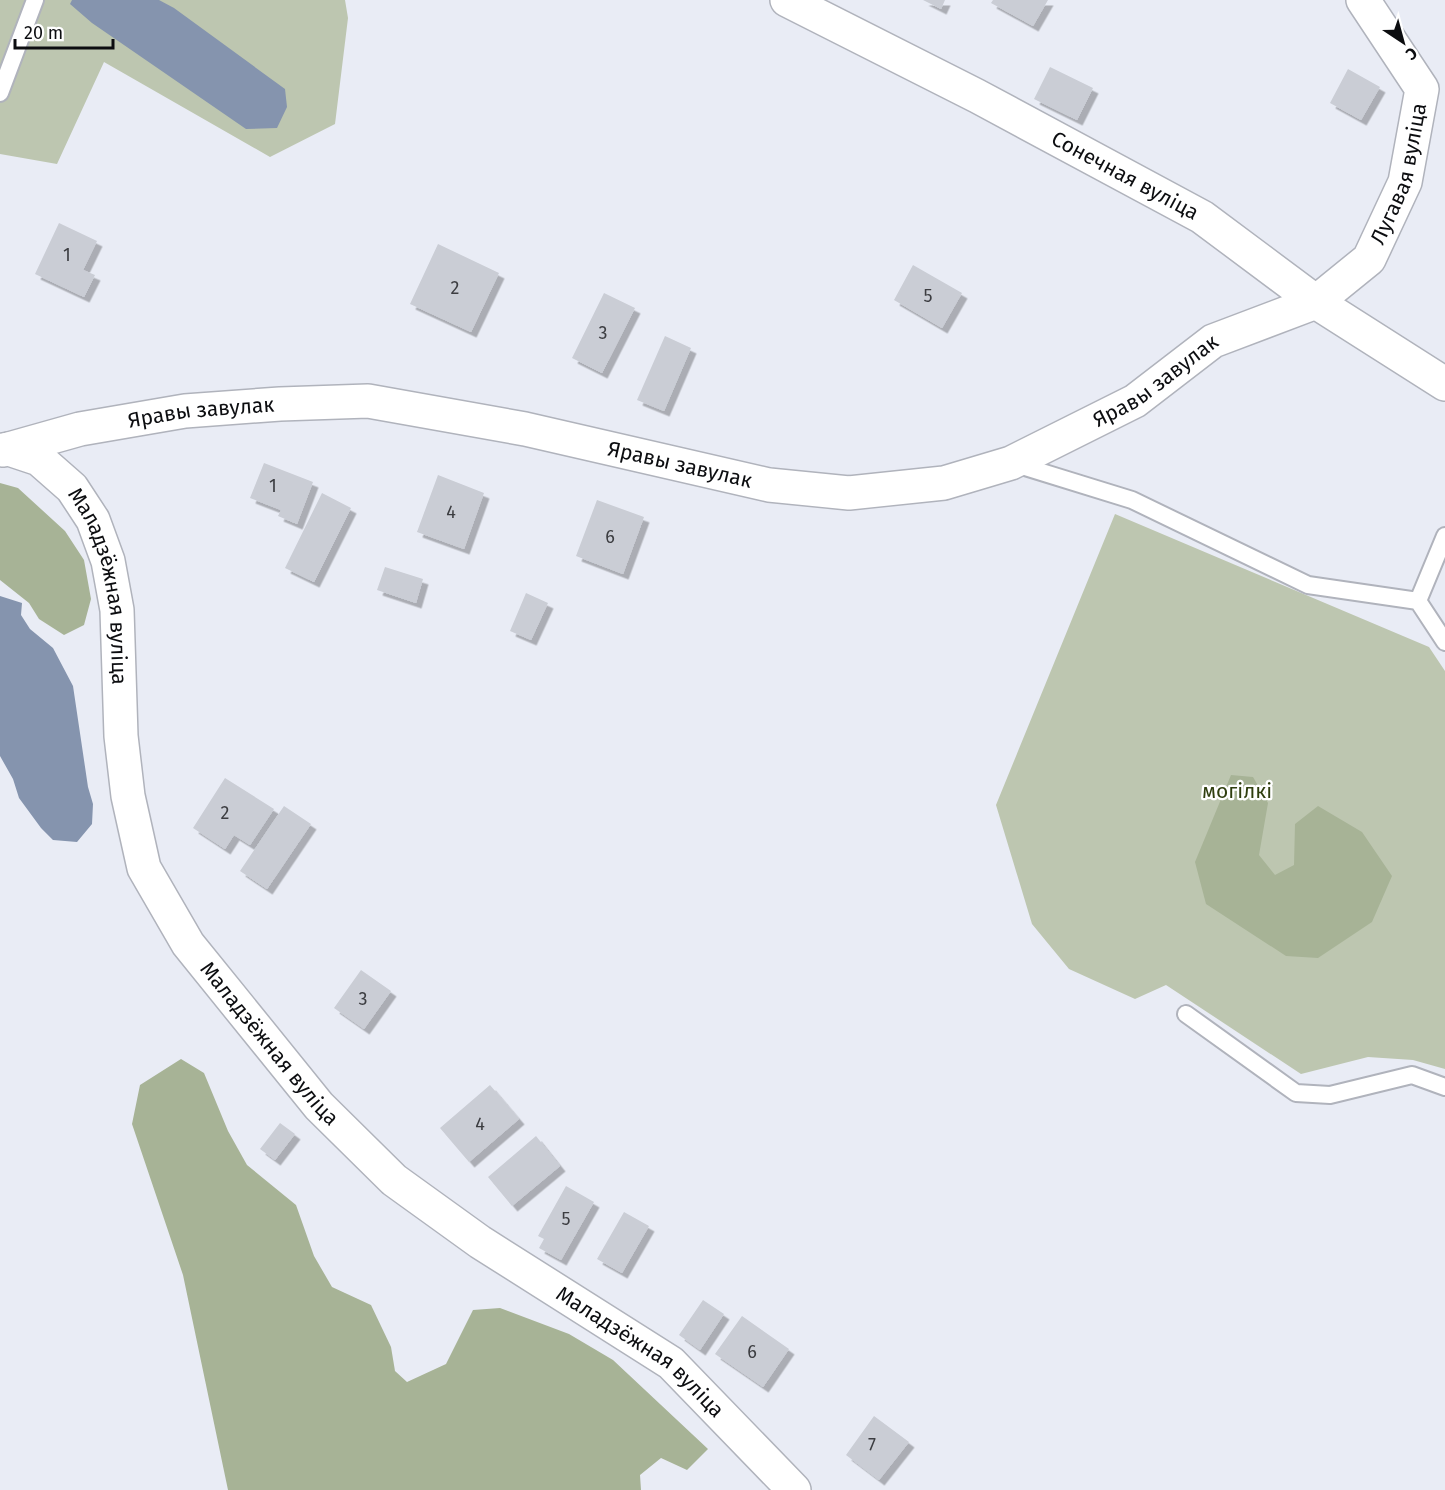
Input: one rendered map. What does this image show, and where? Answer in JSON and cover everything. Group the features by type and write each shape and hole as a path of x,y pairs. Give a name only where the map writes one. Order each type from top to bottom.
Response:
{"street":[{"name":"Сонечная вуліца","path":"787,0 977,96 1202,217 1316,302 1445,384"},
{"name":"Лугавая вуліца","path":"1316,302 1370,259 1405,182 1422,89 1362,0"},
{"name":"Яравы завулак","path":"4,450 80,429 185,411 280,404 368,401 525,429 769,485 849,493 944,483 1011,463 1135,401 1213,340 1316,302"},
{"name":"Маладзёжная вуліца","path":"4,450 39,459 72,488 93,520 108,561 117,610 121,736 128,796 144,868 189,944 319,1106 394,1180 480,1242 671,1363 794,1490"}],"lane":[{"path":"0,93 35,0"},
{"path":"1011,463 1132,500 1308,585 1418,601 1445,642"},
{"path":"1418,601 1445,536"},
{"path":"1186,1014 1296,1093 1330,1095 1412,1075 1445,1087"}],"green space":[{"path":"0,0 345,0 348,18 335,124 270,157 104,62 57,164 0,154"},
{"path":"0,483 18,488 65,531 84,560 91,599 84,625 64,635 39,619 29,603 0,580"},
{"name":"могілкі","path":"1115,514 1429,647 1445,671 1445,1069 1413,1060 1368,1057 1301,1074 1166,985 1135,999 1069,969 1032,924 996,805"},
{"path":"1231,775 1253,777 1268,803 1259,855 1275,875 1294,865 1295,824 1318,806 1362,832 1392,876 1372,922 1318,958 1286,956 1206,904 1195,862"},
{"path":"181,1059 204,1073 228,1131 247,1165 296,1205 314,1256 332,1287 371,1305 391,1347 395,1371 407,1382 446,1364 473,1310 500,1308 569,1334 613,1360 708,1449 687,1470 661,1458 640,1475 641,1490 228,1490 183,1275 132,1124 140,1085"}],"water":[{"path":"72,0 159,0 174,8 285,89 287,107 277,128 246,129 92,23 70,4"},
{"path":"0,596 22,603 21,615 30,629 53,648 73,686 88,787 93,804 92,824 77,842 53,840 41,828 19,798 13,779 0,756"}],"building":[{"path":"923,0 945,0 941,9"},
{"path":"993,0 1048,0 1033,26 991,3"},
{"path":"1050,67 1093,88 1077,120 1034,99"},
{"path":"1348,69 1380,87 1361,120 1330,103"},
{"path":"59,223 97,241 83,270 95,275 84,297 35,274"},
{"path":"438,244 499,273 471,332 410,304"},
{"path":"913,265 962,293 942,328 894,300"},
{"path":"604,293 635,308 602,373 572,358"},
{"path":"665,336 691,348 664,411 637,400"},
{"path":"264,463 313,482 297,524 278,516 281,510 250,498"},
{"path":"438,475 484,493 464,549 417,532"},
{"path":"322,493 351,508 314,582 285,568"},
{"path":"597,500 644,517 623,574 576,556"},
{"path":"385,567 423,579 416,603 377,590"},
{"path":"526,593 548,603 531,640 510,631"},
{"path":"225,778 274,809 250,845 234,835 225,849 193,828"},
{"path":"284,806 311,824 267,889 240,871"},
{"path":"361,970 391,991 364,1029 334,1008"},
{"path":"490,1085 519,1119 469,1162 440,1128"},
{"path":"280,1123 295,1134 275,1160 260,1149"},
{"path":"536,1136 560,1166 512,1206 488,1177"},
{"path":"566,1186 594,1202 561,1260 539,1248 544,1239 538,1236"},
{"path":"624,1212 649,1226 622,1273 597,1259"},
{"path":"703,1300 724,1314 700,1350 679,1335"},
{"path":"742,1316 789,1349 763,1387 715,1354"},
{"path":"874,1416 909,1442 879,1480 846,1455"}]}
